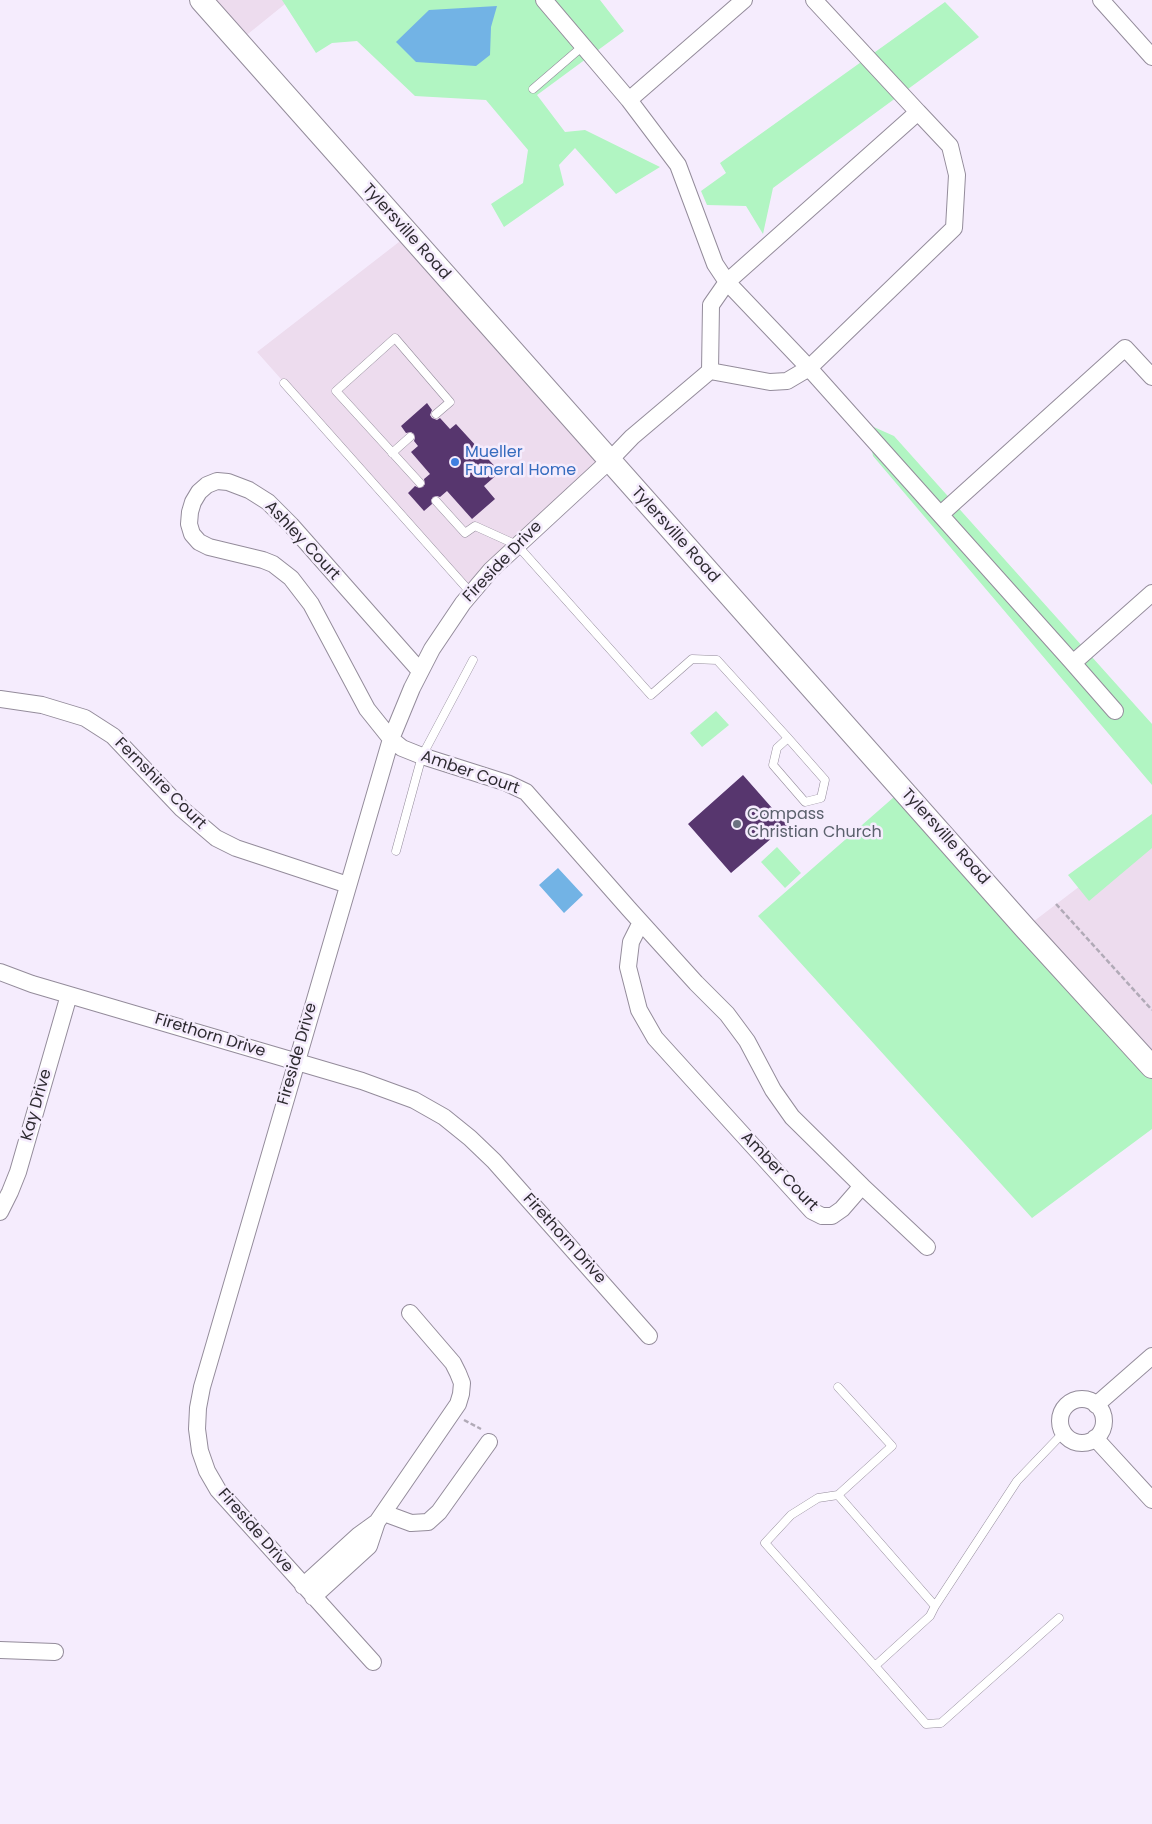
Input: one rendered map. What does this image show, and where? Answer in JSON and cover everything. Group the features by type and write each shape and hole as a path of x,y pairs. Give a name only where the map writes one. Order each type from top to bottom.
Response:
{"main road":[{"name":"Tylersville Road","path":"201,0 1025,928 1152,1067"}],"street":[{"path":"544,0 629,100 678,165 715,264 727,282 809,368 1115,711"},
{"path":"629,100 744,0"},
{"path":"814,0 950,146 957,175 954,228 809,368 787,381 770,382 710,371 711,305 727,282 918,112"},
{"path":"1101,0 1152,57"},
{"path":"941,514 1125,348 1152,377"},
{"name":"Fireside Drive","path":"373,1662 218,1490 207,1471 200,1451 197,1429 202,1387 391,739 420,671 432,649 471,593 491,570 609,461 632,437 710,371"},
{"name":"Ashley Court","path":"391,739 367,709 311,604 291,578 273,564 209,547 199,542 192,534 189,524 190,512 198,492 207,485 217,481 228,482 249,490 268,502 291,525 420,671"},
{"path":"1073,663 1152,593"},
{"name":"Fernshire Court","path":"0,699 42,705 85,718 113,736 182,809 216,838 250,853 348,885"},
{"name":"Amber Court","path":"391,739 402,748 422,756 506,783 526,792 643,925 727,1014 747,1041 773,1090 792,1117 862,1186 842,1210 832,1216 822,1216 812,1211 655,1038 638,1010 628,966 631,942 638,928 643,925"},
{"name":"Firethorn Drive","path":"0,972 32,984 362,1081 414,1100 444,1117 470,1138 494,1162 649,1336"},
{"name":"Kay Drive","path":"0,1212 18,1172 69,995"},
{"path":"862,1186 927,1247"},
{"path":"308,1592 369,1546 380,1518 453,1414 462,1394 462,1383 453,1363 410,1313"},
{"path":"1096,1405 1152,1356"},
{"path":"1083,1399 1096,1405 1103,1418 1103,1426 1095,1438 1082,1443 1074,1442 1063,1433 1060,1426 1061,1413 1070,1402 1083,1399"},
{"path":"1095,1438 1152,1500"},
{"path":"380,1518 411,1523 428,1522 439,1512 489,1442"},
{"path":"0,1650 55,1652"}],"lane":[{"path":"533,89 583,46"},
{"path":"420,483 336,391 395,338 450,402 436,414"},
{"path":"284,383 471,593"},
{"path":"392,453 410,437"},
{"path":"436,501 465,533 474,526 517,545 651,695 692,659 717,660 788,738 825,780 821,798 805,802 773,765 777,748 788,738"},
{"path":"396,851 422,756 473,660"},
{"path":"838,1387 892,1446 838,1495 818,1498 791,1515 765,1544 926,1724 941,1723 1059,1618"},
{"path":"876,1666 930,1616 1017,1481 1063,1433"},
{"path":"838,1495 935,1606"}],"path":[{"path":"1056,904 1152,1010"},
{"path":"453,1414 485,1430 489,1442"}],"shaded area":[{"path":"201,0 290,0 238,42"},
{"path":"408,235 609,461 471,593 257,352"},
{"path":"1152,831 1152,1067 1025,928"}],"green space":[{"path":"282,0 600,0 624,31 537,95 565,132 585,130 660,167 616,194 575,148 559,165 564,185 504,227 491,204 523,183 528,150 486,100 415,96 357,41 332,43 316,53"},
{"path":"945,2 979,37 773,188 763,234 746,206 707,205 701,191 726,173 720,163"},
{"path":"867,424 894,436 1152,724 1152,785 873,456"},
{"path":"716,711 729,725 702,747 690,733"},
{"path":"902,790 1152,1067 1152,1129 1032,1218 758,916"},
{"path":"1152,814 1152,848 1089,901 1068,875"},
{"path":"777,847 801,873 785,888 761,862"}],"water":[{"path":"497,6 491,27 490,55 476,66 416,62 396,42 429,10"},
{"path":"558,868 583,895 564,913 539,885"}],"building":[{"name":"Mueller Funeral Home","path":"427,403 432,410 430,415 432,418 437,420 440,418 450,429 456,424 500,472 484,486 495,499 472,519 447,491 440,497 433,497 431,500 432,504 424,511 408,493 415,486 423,487 425,484 424,479 430,474 411,452 418,446 414,441 414,434 411,432 406,433 401,426"},
{"name":"Compass Christian Church","path":"743,775 787,825 731,873 688,824"}],"place":[{"name":"Mueller Funeral Home","path":"455,462"},
{"name":"Compass Christian Church","path":"737,824"}]}
